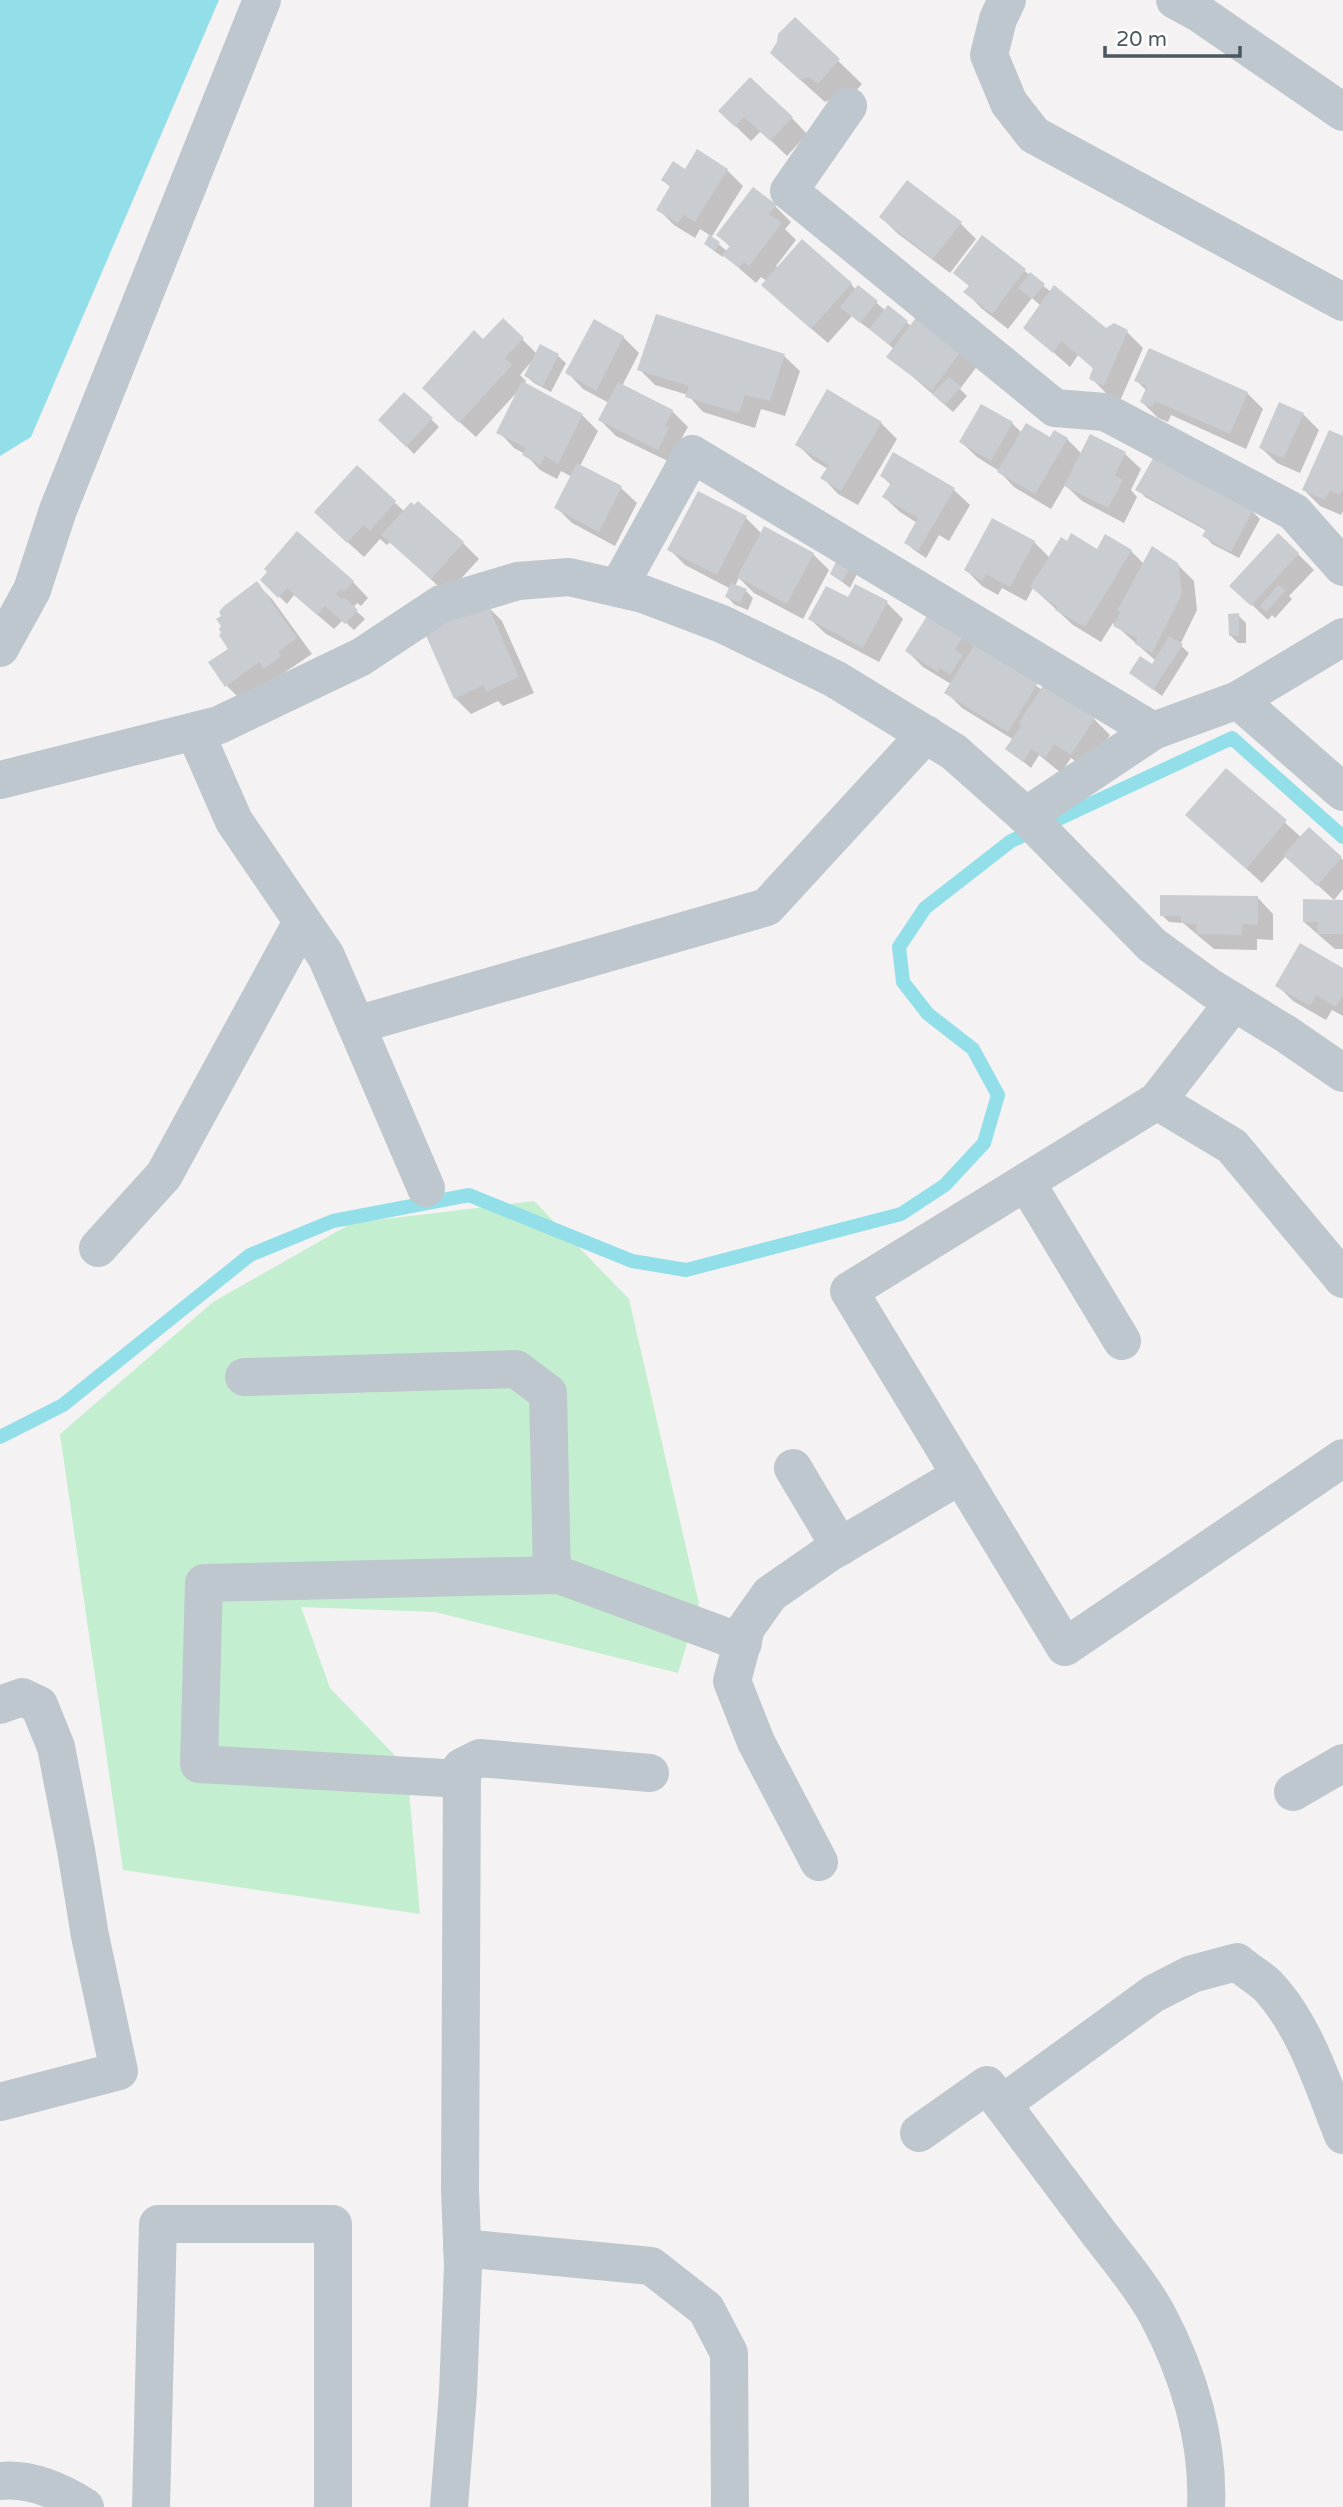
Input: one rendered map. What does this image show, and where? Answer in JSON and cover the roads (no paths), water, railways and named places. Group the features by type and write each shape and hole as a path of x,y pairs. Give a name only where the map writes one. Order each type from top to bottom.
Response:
{"street":[{"path":"0,648 32,590 58,509 262,0"},
{"path":"1007,0 998,19 989,55 1009,103 1034,135 1343,302"},
{"path":"1175,0 1199,13 1343,113"},
{"path":"848,106 789,191 1055,408 1105,412 1294,512 1343,567"},
{"path":"618,588 692,454 1153,731"},
{"path":"0,780 219,725 361,657 441,604 518,581 569,577 643,594 722,624 835,679 954,751 1026,816 1152,945 1343,1073"},
{"path":"1026,816 1153,731 1238,700 1343,637"},
{"path":"1238,700 1343,792"},
{"path":"195,732 234,821 326,956 426,1188"},
{"path":"356,1025 768,906 926,734"},
{"path":"98,1248 164,1175 302,922"},
{"path":"1234,1002 1157,1101 849,1291 1065,1647 1343,1458"},
{"path":"1157,1101 1232,1146 1343,1279"},
{"path":"1026,1182 1122,1341"},
{"path":"244,1377 516,1369 548,1393 552,1574"},
{"path":"793,1468 840,1547"},
{"path":"819,1862 756,1742 732,1681 746,1628 770,1594 840,1547 961,1475"},
{"path":"462,1779 199,1765 204,1583 552,1574 743,1643"},
{"path":"0,1705 22,1697 39,1705 56,1747 90,1936 119,2071 0,2102"},
{"path":"449,2507 458,2393 462,2248 462,1767 480,1758 650,1773"},
{"path":"1293,1792 1338,1776"},
{"path":"1002,2104 1153,1994 1192,1973 1237,1962 1267,1985 1296,2025 1321,2077 1343,2135"},
{"path":"919,2133 987,2085 1002,2104 1156,2312 1184,2373 1200,2432 1207,2489 1206,2507"},
{"path":"151,2507 158,2224 333,2224 333,2507"},
{"path":"462,2248 651,2266 706,2309 729,2353 730,2507"},
{"path":"0,2481 20,2479 67,2496 85,2507"}],"water":[{"path":"0,0 219,0 31,437 0,456"}],"waterway":[{"path":"0,1437 63,1405 250,1255 333,1221 469,1195 632,1261 686,1270 901,1214 945,1185 984,1143 998,1095 973,1049 928,1014 903,982 899,947 925,908 1011,841 1232,738 1343,837"}]}
